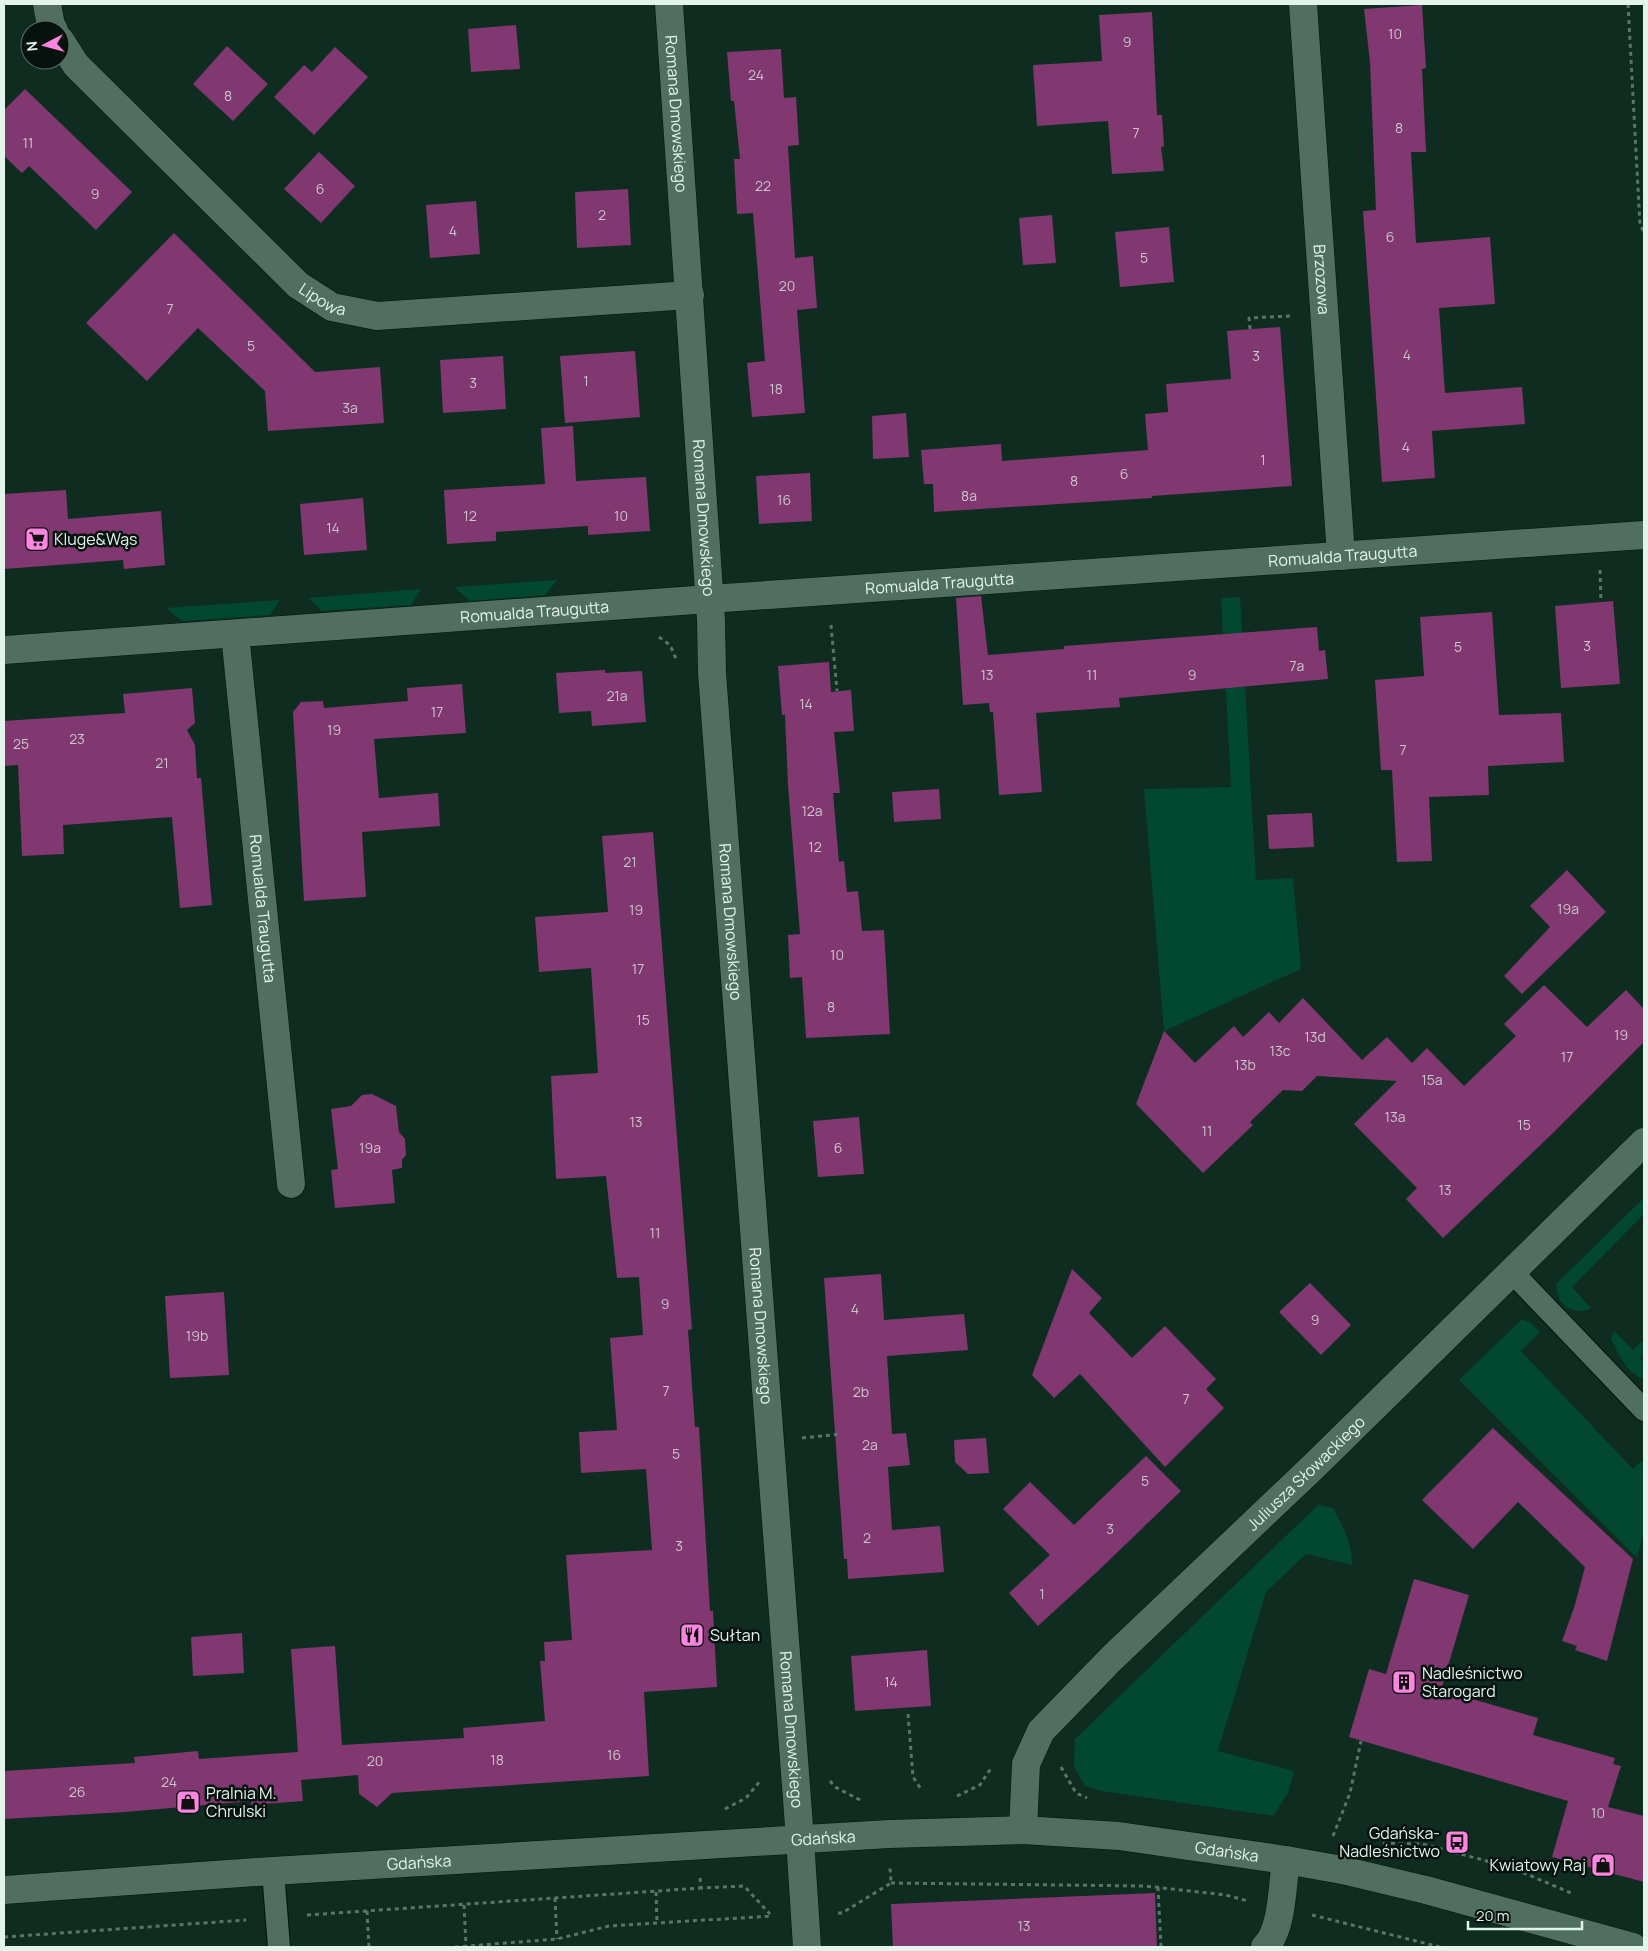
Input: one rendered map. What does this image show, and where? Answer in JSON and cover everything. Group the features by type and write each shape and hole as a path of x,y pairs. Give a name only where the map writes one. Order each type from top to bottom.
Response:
{"street":[{"path":"47,4 50,20"},
{"name":"Romana Dmowskiego","path":"669,4 690,295 712,673 800,1839 806,1947"},
{"name":"Brzozowa","path":"1303,4 1341,556"},
{"name":"Lipowa","path":"70,56 76,65 298,285 332,307 377,316 690,295"},
{"name":"Romualda Traugutta","path":"4,650 709,599 1644,535"},
{"name":"Romualda Traugutta","path":"235,634 291,1184"},
{"name":"Juliusza Słowackiego","path":"1023,1830 1026,1764 1041,1731 1112,1658 1314,1466 1644,1142"},
{"name":"Gdańska","path":"4,1890 273,1871 800,1839 1023,1830 1119,1836 1342,1870 1426,1890 1633,1947"},
{"path":"1265,1947 1276,1930 1286,1860"}],"lane":[{"path":"1512,1272 1644,1410"},
{"path":"273,1871 279,1947"}],"path":[{"path":"1628,4 1640,225 1644,232"},
{"path":"1250,329 1249,318 1298,315"},
{"path":"1600,572 1601,602"},
{"path":"831,627 837,691"},
{"path":"807,1438 842,1434"},
{"path":"908,1714 913,1777 921,1789"},
{"path":"1332,1841 1333,1834 1350,1793 1361,1741"},
{"path":"891,1883 1158,1887 1226,1895 1440,1947"},
{"path":"1158,1887 1160,1947"},
{"path":"4,1936 700,1888"},
{"path":"656,1891 657,1923"},
{"path":"555,1898 558,1940"},
{"path":"464,1905 466,1946"},
{"path":"366,1911 369,1947"},
{"path":"455,1947 558,1940 609,1926 772,1916"}],"green space":[{"path":"557,580 545,595 470,601 454,587"},
{"path":"421,589 411,605 322,611 308,598"},
{"path":"1240,597 1256,880 1293,878 1301,969 1164,1031 1144,789 1231,787 1221,598"},
{"path":"280,600 270,615 182,621 166,608"},
{"path":"1644,1198 1644,1214 1572,1287 1591,1308 1579,1311 1566,1307 1560,1300 1556,1284"},
{"path":"1522,1319 1531,1323 1540,1332 1521,1351 1633,1469 1644,1459 1644,1531 1637,1558 1459,1380"},
{"path":"1614,1331 1633,1350 1644,1339 1644,1353 1640,1358 1644,1363 1644,1379 1632,1372 1620,1357 1611,1339"},
{"path":"1318,1505 1333,1508 1349,1542 1352,1565 1306,1554 1266,1592 1218,1751 1294,1771 1288,1793 1273,1816 1101,1791 1085,1786 1074,1767 1075,1739"}],"building":[{"path":"1422,5 1426,68 1422,69 1426,152 1411,152 1416,243 1490,237 1495,304 1439,308 1445,393 1522,387 1525,424 1432,431 1435,478 1382,482 1363,211 1376,210 1370,62 1364,9"},
{"path":"1152,12 1157,115 1162,115 1164,146 1161,147 1164,171 1112,174 1108,121 1037,126 1033,65 1102,61 1099,15"},
{"path":"516,25 520,69 471,72 468,29"},
{"path":"227,46 268,84 233,121 193,84"},
{"path":"335,47 368,77 314,135 274,97 304,65 312,72"},
{"path":"781,49 784,98 796,97 799,145 788,146 795,258 813,256 817,308 797,310 805,413 752,417 747,363 765,361 753,213 737,214 734,159 740,159 734,101 731,101 727,52"},
{"path":"25,89 132,192 96,230 29,166 22,173 4,156 4,110"},
{"path":"319,152 355,186 321,223 284,189"},
{"path":"628,189 631,245 577,248 575,192"},
{"path":"476,201 480,254 430,258 426,205"},
{"path":"1052,215 1056,263 1023,265 1019,218"},
{"path":"1169,227 1174,282 1120,287 1115,232"},
{"path":"174,233 315,372 380,367 384,423 268,431 265,391 198,328 147,381 86,323"},
{"path":"1280,327 1292,486 1152,496 1152,498 934,512 933,484 924,484 921,450 1001,444 1002,461 1148,450 1145,414 1168,412 1166,384 1231,379 1227,331"},
{"path":"635,351 640,417 565,423 560,356"},
{"path":"503,356 506,409 443,413 440,360"},
{"path":"906,413 909,457 873,459 872,416"},
{"path":"573,426 576,481 646,477 650,531 588,535 588,526 496,532 496,541 447,544 444,490 545,484 541,428"},
{"path":"810,473 812,521 759,524 756,476"},
{"path":"66,490 68,519 161,511 165,565 124,569 123,560 4,569 4,494"},
{"path":"363,498 367,550 304,555 300,504"},
{"path":"981,596 988,655 1064,649 1064,646 1317,627 1319,651 1325,650 1328,679 1119,698 1120,707 1036,713 1042,792 999,795 993,712 990,712 989,703 963,705 956,598"},
{"path":"1613,601 1620,684 1561,688 1555,606"},
{"path":"1492,612 1499,715 1561,713 1564,762 1488,766 1489,795 1429,797 1432,861 1397,862 1392,770 1381,770 1375,680 1424,676 1420,617"},
{"path":"829,662 831,692 851,690 854,731 834,732 840,793 833,793 839,862 844,861 847,892 858,891 862,931 884,930 890,1034 806,1038 802,977 790,978 788,935 800,934 788,785 785,715 782,715 778,666"},
{"path":"605,670 605,673 642,671 646,722 592,726 591,711 559,713 556,673"},
{"path":"462,684 466,733 374,739 379,798 438,793 440,826 362,832 366,897 304,901 293,712 301,702 323,701 324,708 408,701 407,688"},
{"path":"192,688 195,723 187,730 195,745 197,778 201,778 212,905 180,908 172,817 63,825 64,854 22,856 18,765 4,766 4,721 125,713 123,694"},
{"path":"939,789 941,819 894,822 892,792"},
{"path":"1312,813 1314,847 1269,849 1267,815"},
{"path":"653,832 692,1329 688,1330 695,1427 699,1427 710,1611 713,1611 717,1687 644,1692 649,1776 392,1793 377,1807 359,1794 358,1775 301,1780 303,1801 251,1805 251,1801 125,1812 4,1819 4,1771 135,1763 134,1757 198,1751 199,1759 298,1752 291,1649 335,1646 342,1745 464,1738 463,1728 545,1721 540,1661 545,1661 544,1642 572,1640 566,1555 652,1550 646,1469 581,1473 579,1432 617,1430 610,1338 643,1335 639,1277 617,1278 606,1176 556,1179 551,1076 598,1073 591,968 539,972 535,917 608,912 602,836"},
{"path":"1567,870 1606,912 1522,994 1504,976 1550,927 1530,906"},
{"path":"1544,985 1587,1027 1626,990 1644,1009 1644,1042 1554,1132 1443,1238 1406,1199 1417,1188 1354,1124 1397,1081 1317,1076 1302,1091 1283,1090 1250,1122 1253,1125 1203,1173 1136,1104 1164,1031 1195,1063 1234,1026 1243,1037 1269,1012 1279,1023 1303,998 1362,1060 1387,1037 1412,1063 1427,1048 1464,1086 1516,1036 1504,1024"},
{"path":"372,1094 396,1106 399,1132 405,1139 406,1155 402,1160 402,1168 392,1170 395,1203 335,1208 331,1170 338,1169 331,1109 351,1106 362,1095"},
{"path":"859,1117 864,1174 818,1177 813,1121"},
{"path":"1072,1269 1102,1298 1089,1313 1132,1358 1165,1326 1216,1379 1206,1389 1224,1408 1165,1467 1080,1374 1054,1398 1032,1375"},
{"path":"881,1274 884,1320 964,1314 968,1350 887,1356 892,1434 906,1433 910,1465 888,1467 892,1530 940,1526 944,1572 848,1579 847,1559 844,1559 824,1278"},
{"path":"1310,1283 1351,1325 1321,1355 1279,1312"},
{"path":"224,1292 229,1375 170,1378 165,1296"},
{"path":"1493,1428 1633,1559 1607,1661 1575,1650 1577,1646 1562,1641 1574,1608 1585,1567 1518,1502 1473,1549 1422,1500"},
{"path":"986,1438 989,1473 968,1474 955,1462 954,1440"},
{"path":"1146,1456 1181,1491 1038,1626 1009,1593 1050,1555 1003,1509 1030,1482 1074,1525"},
{"name":"Nadleśnictwo Starogard","path":"1414,1579 1469,1595 1441,1690 1538,1718 1533,1735 1615,1758 1613,1764 1621,1766 1608,1807 1644,1816 1644,1882 1552,1857 1568,1801 1349,1737 1369,1669 1386,1674"},
{"path":"242,1633 244,1673 193,1676 191,1637"},
{"path":"927,1650 931,1706 855,1711 851,1656"},
{"path":"1155,1893 1157,1947 893,1947 891,1904"}],"place":[{"name":"Kluge&Wąs","path":"37,539"},
{"name":"Sułtan","path":"692,1635"},
{"name":"Nadleśnictwo Starogard","path":"1404,1682"},
{"name":"Pralnia M. Chrulski","path":"188,1802"},
{"name":"Gdańska- Nadleśnictwo","path":"1457,1842"},
{"name":"Kwiatowy Raj","path":"1603,1865"}]}
